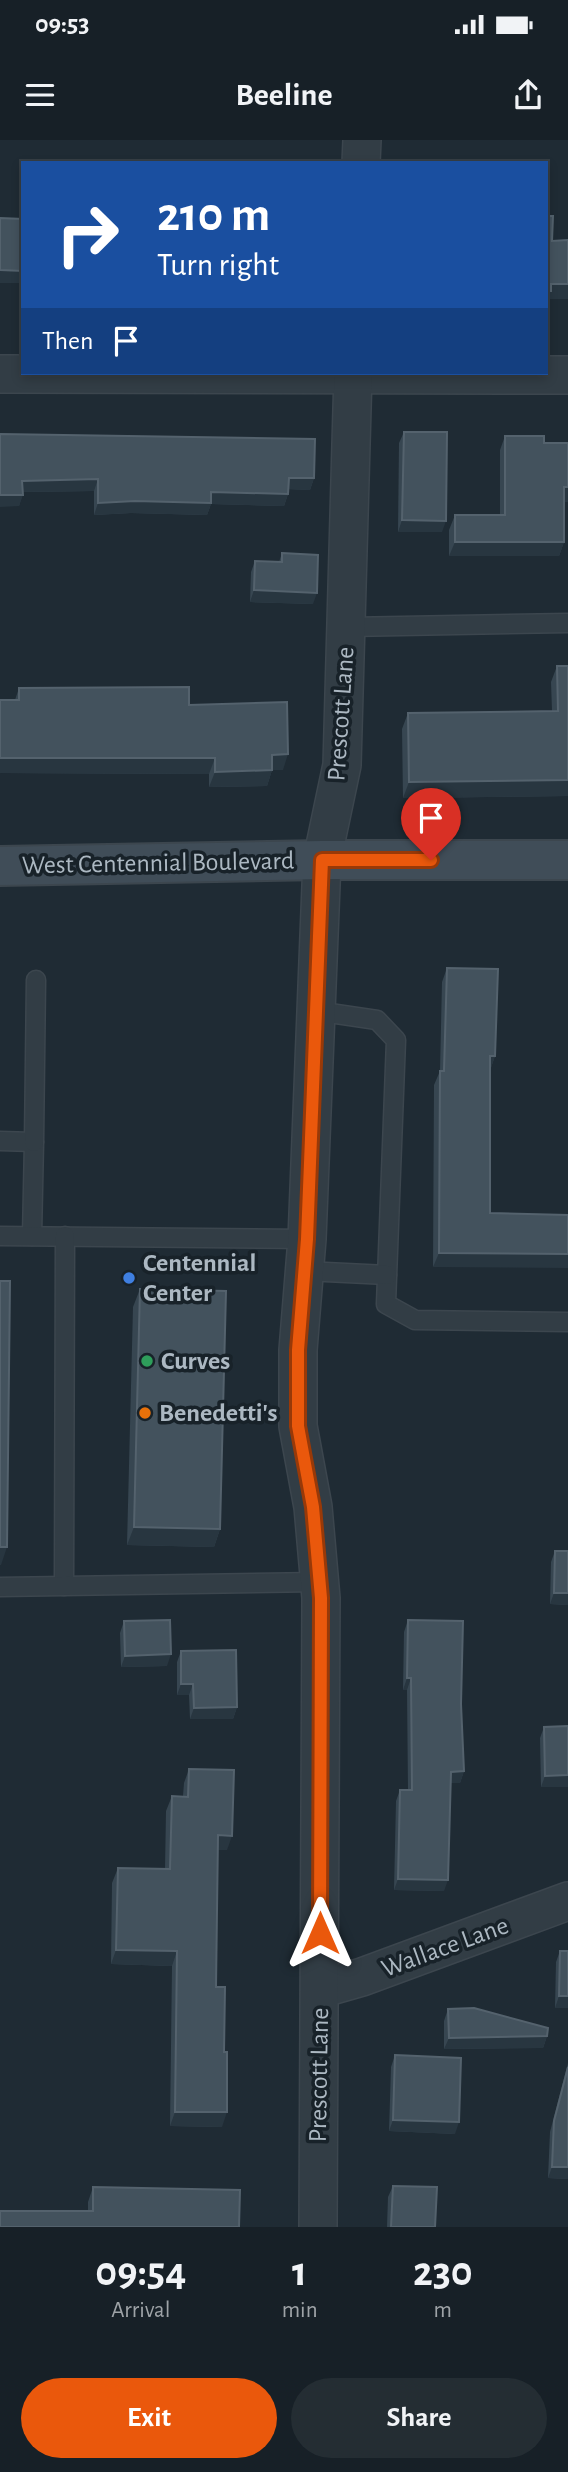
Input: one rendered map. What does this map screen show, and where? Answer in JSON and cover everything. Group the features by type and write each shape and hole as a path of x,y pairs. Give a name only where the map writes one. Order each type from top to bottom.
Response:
{"main road":[{"name":"West Centennial Boulevard","path":"0,866 322,860 568,860"}],"street":[{"path":"361,161 362,140"},
{"path":"0,374 21,374"},
{"name":"Prescott Lane","path":"318,2227 320,1582 313,1507 298,1426 298,1350 306,1255 322,860 342,765 353,375"},
{"path":"548,375 568,375"},
{"name":"Wallace Lane","path":"320,1989 362,1977 568,1901"}],"lane":[{"path":"347,627 568,623"},
{"path":"32,1236 36,980"},
{"path":"316,1011 377,1020 396,1040 386,1304 415,1320 568,1322"},
{"path":"0,1141 34,1142"},
{"path":"0,1236 65,1236 306,1255 387,1275"},
{"path":"64,1586 65,1236"},
{"path":"0,1587 320,1582"}],"building":[{"path":"548,216 553,216 552,241 568,240 568,284 551,284 551,291 548,291"},
{"path":"0,218 21,219 21,271 0,270"},
{"path":"404,432 447,432 446,521 402,520"},
{"path":"0,434 315,439 314,478 289,478 288,494 211,492 211,503 98,503 98,479 22,481 23,495 0,495"},
{"path":"505,436 544,436 544,443 568,443 568,487 564,487 564,542 455,542 455,515 505,515"},
{"path":"282,553 318,555 317,593 254,590 255,561 282,562"},
{"path":"557,666 568,666 568,780 409,782 408,713 558,711"},
{"path":"189,687 189,705 287,702 288,754 272,755 272,770 215,772 215,758 0,758 0,700 19,700 19,688"},
{"path":"447,968 498,969 495,1056 490,1056 490,1213 568,1215 568,1254 439,1253 440,1071 444,1071"},
{"path":"0,1281 10,1281 7,1547 0,1547"},
{"path":"140,1289 226,1291 220,1529 134,1527"},
{"path":"555,1551 568,1551 568,1593 554,1593"},
{"path":"170,1620 171,1654 125,1656 124,1621"},
{"path":"408,1620 463,1621 461,1704 464,1771 451,1772 448,1880 398,1879 400,1790 412,1790 411,1678 407,1678"},
{"path":"236,1650 237,1707 194,1708 193,1684 181,1684 181,1651"},
{"path":"568,1726 568,1775 545,1776 544,1727"},
{"path":"189,1769 234,1770 232,1836 218,1835 216,1987 225,1987 227,2112 175,2112 177,1951 116,1950 118,1868 170,1869 172,1796 188,1797"},
{"path":"560,1951 568,1951 568,1996 559,1996"},
{"path":"474,2008 548,2028 547,2036 449,2038 448,2009"},
{"path":"395,2055 461,2058 459,2122 393,2120"},
{"path":"568,2067 568,2167 552,2167 554,2121"},
{"path":"393,2186 437,2187 435,2227 391,2227"},
{"path":"93,2187 240,2190 239,2227 0,2227 0,2211 93,2211"}],"place":[{"name":"Centennial Center","path":"129,1278"},
{"name":"Curves","path":"147,1361"},
{"name":"Benedetti's","path":"145,1413"}],"route":[{"path":"320,1933 321,1598 313,1507 298,1426 298,1350 307,1239 322,860 431,860"}]}
